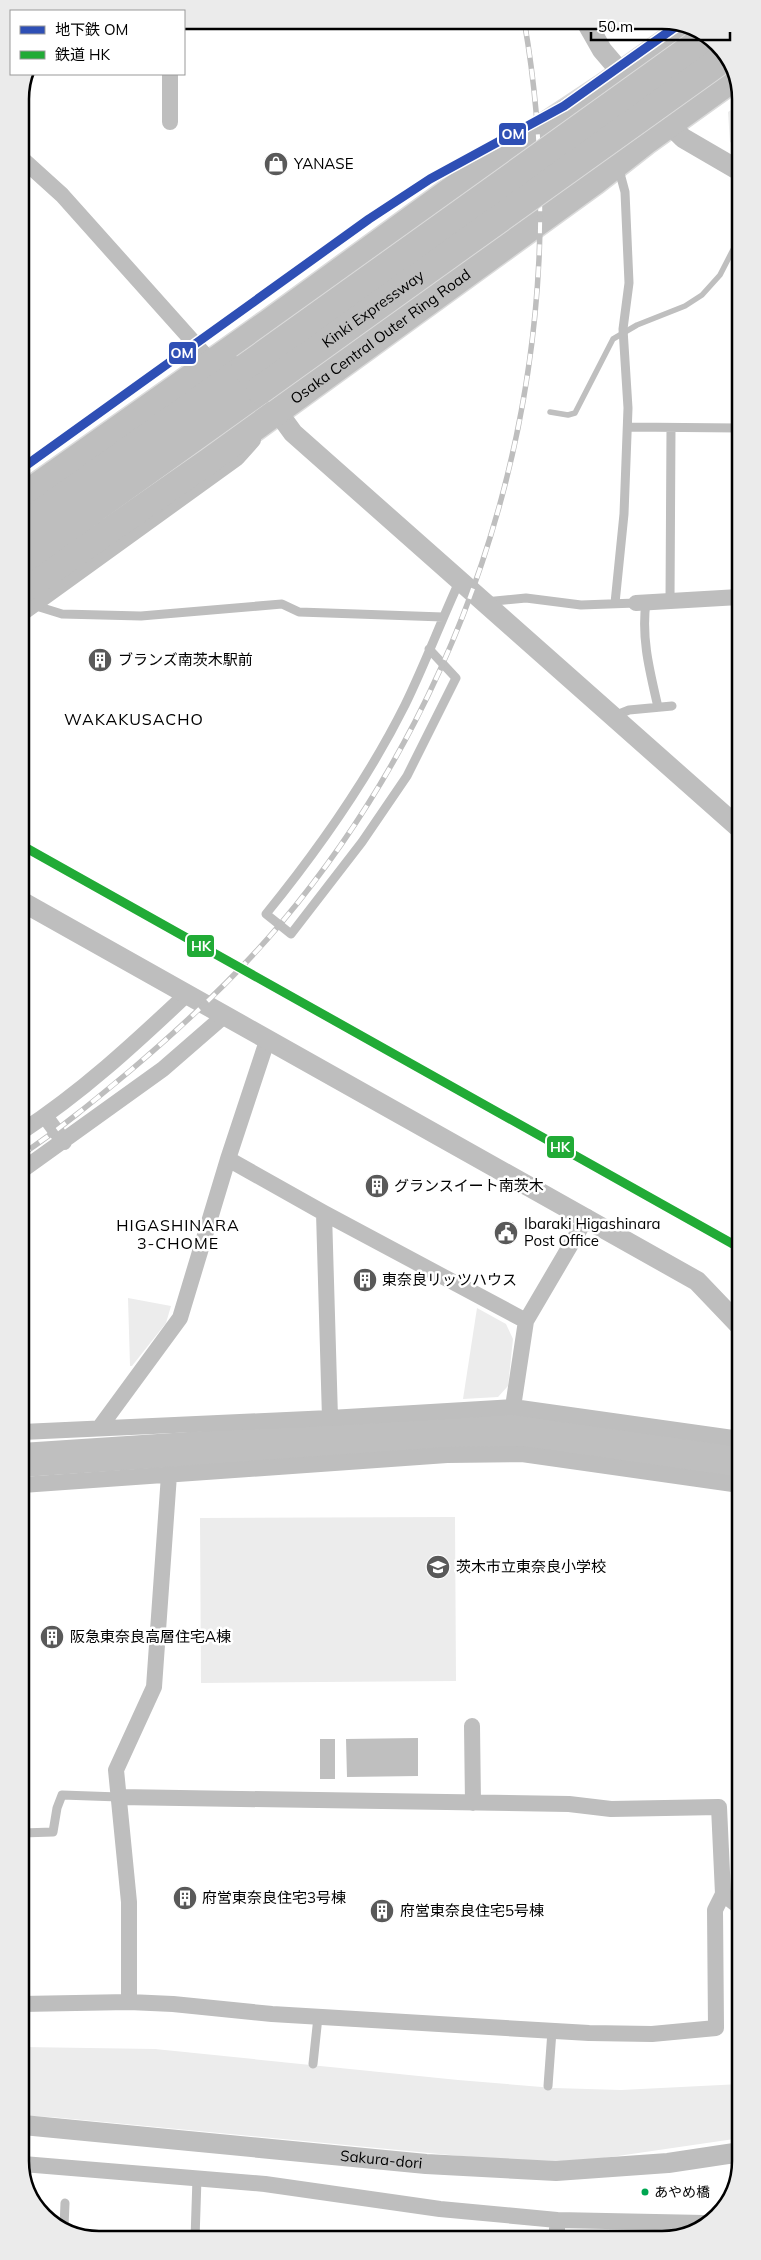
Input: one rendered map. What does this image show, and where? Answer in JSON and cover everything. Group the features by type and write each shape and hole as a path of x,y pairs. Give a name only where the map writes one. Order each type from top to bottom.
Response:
{"highway":[{"name":"Kinki Expressway","path":"29,521 702,41"},
{"name":"Kinki Expressway","path":"29,555 721,61"}],"main road":[{"path":"29,491 269,322 476,172 682,32"},
{"name":"Osaka Central Outer Ring Road","path":"29,601 277,411 511,243 669,124 730,81"}],"street":[{"path":"590,29 602,50 622,74 683,138 732,167"},
{"path":"476,172 570,153 714,52"},
{"path":"170,75 170,122"},
{"path":"29,165 62,194 205,355"},
{"path":"29,479 174,374 205,355 269,322"},
{"path":"277,411 293,433 732,822"},
{"path":"641,602 732,597"},
{"path":"29,906 267,1041 696,1280 732,1318"},
{"path":"29,1127 46,1116 124,1053 186,995"},
{"path":"29,1166 163,1069 224,1016"},
{"path":"100,1427 180,1318 228,1159 267,1041"},
{"path":"46,1116 64,1142"},
{"path":"228,1159 526,1322"},
{"path":"324,1213 330,1418"},
{"path":"513,1407 526,1322 587,1218"},
{"path":"29,1432 330,1418 513,1407 732,1438"},
{"path":"29,1485 447,1455 522,1454 732,1484"},
{"path":"130,2002 129,1902 116,1770 154,1687 169,1475"},
{"path":"472,1726 473,1803"},
{"path":"29,2004 130,2002 173,2004 318,2017 552,2031 652,2034 716,2028 715,1910 723,1894 719,1807 611,1809 568,1804 119,1797"},
{"path":"723,1894 732,1901"},
{"name":"Sakura-dori","path":"29,2126 426,2164 556,2171 668,2163 732,2153"},
{"path":"29,2164 266,2184 440,2209 557,2220 694,2223"},
{"path":"557,2220 557,2231"}],"lane":[{"path":"615,603 624,514 628,427 623,329 627,306 628,264 625,192 617,164"},
{"path":"628,427 732,428"},
{"path":"670,601 671,428"},
{"path":"429,649 456,678 407,776 362,842 291,934 266,914 327,834 371,766 405,705 429,649 460,579"},
{"path":"485,602 526,598 581,605 641,602 648,666 658,707"},
{"path":"29,605 62,614 141,616 282,604 299,612 443,617"},
{"path":"614,716 629,710 672,706"},
{"path":"29,1833 53,1832 57,1808 62,1795 119,1797"},
{"path":"313,2064 318,2017"},
{"path":"548,2086 552,2031"},
{"path":"195,2231 197,2178"},
{"path":"64,2221 65,2203"}],"shaded area":[{"path":"732,109 732,143 730,142 728,112"},
{"path":"128,1298 171,1306 166,1323 132,1366 130,1366"},
{"path":"477,1308 506,1324 513,1339 508,1386 498,1397 463,1399"},
{"path":"455,1517 456,1681 201,1683 200,1518"},
{"path":"418,1738 418,1776 347,1777 346,1739"},
{"path":"320,1739 335,1739 335,1779 320,1779"},
{"path":"29,2047 155,2049 554,2088 621,2090 732,2084 732,2139 604,2158 563,2161 503,2160 29,2116"}],"waterway":[{"path":"550,412 568,415 575,413 613,339 637,325 685,306 702,295 720,275 732,252"},
{"path":"29,1460 447,1432 515,1430 732,1460"}],"railway":[{"path":"29,1149 91,1103 171,1035 228,981 282,922 354,825 415,722 464,612 502,498 527,380 539,260 538,140 525,29"}],"metro line":[{"name":"OM","path":"29,463 369,219 430,179 564,106 672,30"}],"rail line":[{"name":"HK","path":"29,849 732,1244"}],"place":[{"name":"YANASE","path":"276,164"},
{"name":"ブランズ南茨木駅前","path":"100,660"},
{"name":"グランスイート南茨木","path":"377,1186"},
{"name":"Ibaraki Higashinara Post Office","path":"506,1233"},
{"name":"東奈良リッツハウス","path":"365,1280"},
{"name":"茨木市立東奈良小学校","path":"438,1567"},
{"name":"阪急東奈良高層住宅A棟","path":"52,1637"},
{"name":"府営東奈良住宅3号棟","path":"185,1898"},
{"name":"府営東奈良住宅5号棟","path":"382,1911"},
{"name":"あやめ橋","path":"645,2192"}],"district":[{"name":"WAKAKUSACHO","path":"134,719"},
{"name":"HIGASHINARA 3-CHOME","path":"178,1234"}]}
